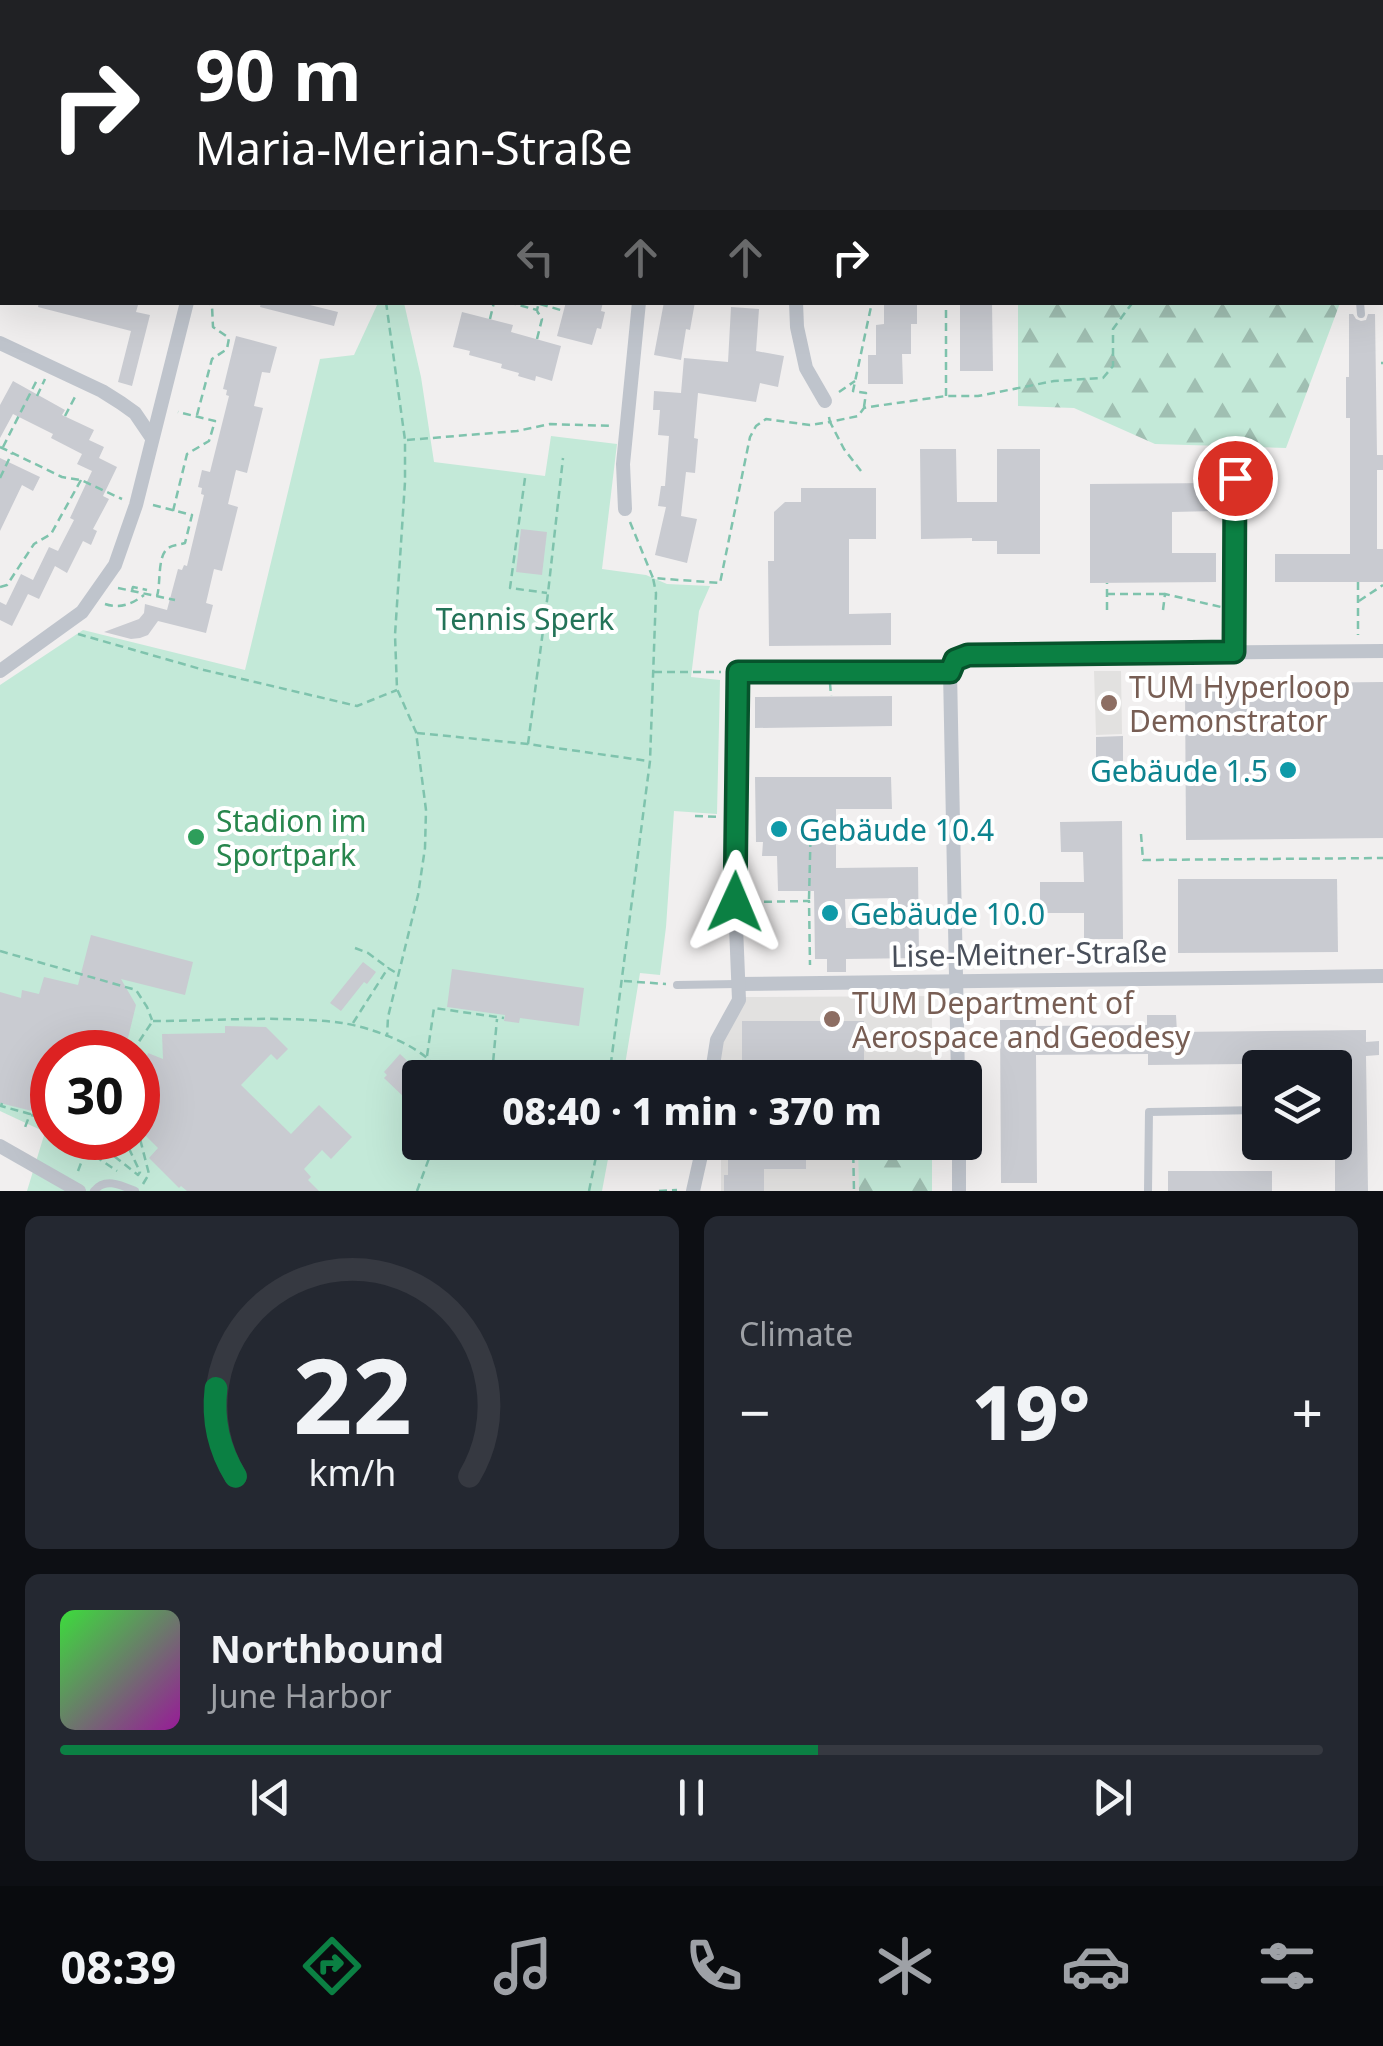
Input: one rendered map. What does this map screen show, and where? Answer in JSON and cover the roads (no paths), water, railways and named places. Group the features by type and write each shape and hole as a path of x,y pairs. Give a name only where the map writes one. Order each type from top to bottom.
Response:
{"street":[{"path":"0,671 82,612 115,565 136,505 186,305"},
{"path":"626,509 623,464 639,305"},
{"path":"796,305 806,368 827,407"},
{"path":"0,344 102,391 135,413 152,438"},
{"path":"958,1060 950,672 955,660 962,656 1383,651"},
{"path":"714,1060 718,1040 739,1000 735,902 738,672"},
{"name":"Lise-Meitner-Straße","path":"738,984 1383,976"},
{"path":"0,1146 75,1189"},
{"path":"694,1190 700,1160"},
{"path":"958,1160 959,1191"}],"lane":[{"path":"1360,305 1361,314"},
{"path":"1234,652 1235,478"},
{"path":"738,672 950,672"},
{"name":"Lise-Meitner-Straße","path":"676,985 738,984"},
{"path":"1148,1191 1149,1112 1242,1110"},
{"path":"94,1191 108,1182 138,1189"}],"place":[{"name":"TUM Hyperloop Demonstrator","path":"1109,703"},
{"name":"Gebäude 1.5","path":"1288,770"},
{"name":"Gebäude 10.4","path":"779,829"},
{"name":"Stadion im Sportpark","path":"196,837"},
{"name":"Gebäude 10.0","path":"830,913"},
{"name":"TUM Department of Aerospace and Geodesy","path":"832,1019"}],"park label":[{"name":"Tennis Sperk","path":"525,618"}]}
